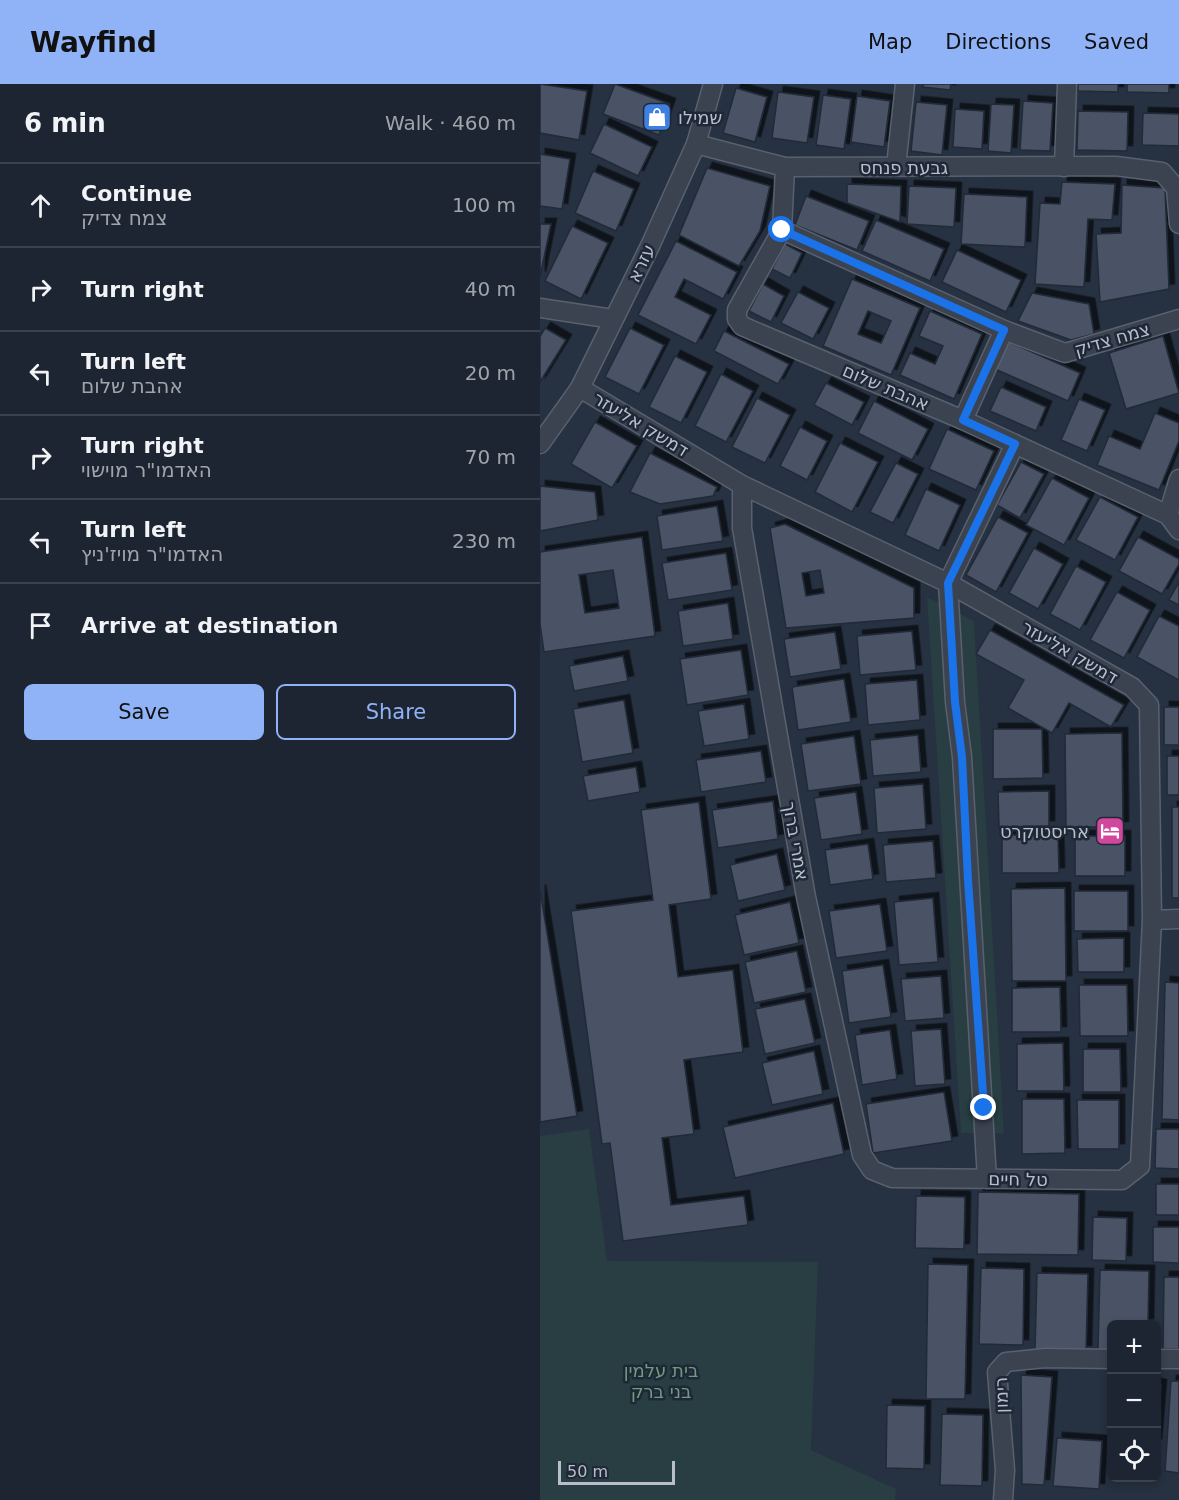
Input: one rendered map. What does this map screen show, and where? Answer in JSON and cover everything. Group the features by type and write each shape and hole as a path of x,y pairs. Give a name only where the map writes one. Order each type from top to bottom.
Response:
{"street":[{"name":"עזרא","path":"543,439 580,388 650,246 696,144 713,84"},
{"path":"896,166 905,84"},
{"path":"1064,167 1067,84"},
{"name":"גבעת פנחס","path":"696,144 785,167 1116,166 1162,172 1176,188 1179,224"},
{"name":"אהבת שלום","path":"785,167 782,230 737,310 737,319 742,326 1015,444 1167,515 1179,530"},
{"name":"צמח צדיק","path":"782,230 1004,330 1065,352 1179,319"},
{"path":"540,308 613,319"},
{"path":"963,420 1004,330"},
{"name":"דמשק אליעזר","path":"580,388 742,485 948,583 1132,687 1149,705 1152,920 1140,1166"},
{"path":"987,1179 962,757 955,702 948,583 1015,444"},
{"path":"1167,515 1179,479"},
{"name":"אמרי ברוך","path":"742,485 742,528 800,862 851,1108 862,1155 873,1170 892,1178"},
{"path":"1152,920 1179,919"},
{"name":"טל חיים","path":"892,1178 1122,1180 1140,1166"},
{"name":"רימון","path":"1003,1500 1005,1470 998,1372 1006,1362 1045,1358 1107,1359"},
{"path":"1161,1359 1179,1359"}],"green space":[{"path":"927,597 974,621 1004,1133 961,1133"},
{"name":"בית עלמין בני ברק","path":"589,1129 607,1261 818,1262 811,1450 896,1489 895,1500 540,1500 540,1136"}],"building":[{"path":"540,84 587,91 579,140 540,133"},
{"path":"615,84 670,104 659,135 603,114"},
{"path":"923,84 951,84 950,90 923,87"},
{"path":"1078,84 1118,84 1118,92 1078,91"},
{"path":"1127,84 1169,84 1169,93 1127,92"},
{"path":"736,88 767,97 755,142 723,133"},
{"path":"778,92 814,97 807,143 772,138"},
{"path":"823,95 851,99 844,149 816,145"},
{"path":"857,96 890,101 884,147 851,142"},
{"path":"1023,101 1053,103 1050,151 1020,150"},
{"path":"916,102 947,105 942,155 911,151"},
{"path":"991,104 1014,105 1011,153 988,151"},
{"path":"955,109 984,111 982,149 953,147"},
{"path":"1078,111 1128,112 1127,151 1077,150"},
{"path":"1143,113 1179,114 1179,146 1142,145"},
{"path":"604,124 652,147 638,176 590,153"},
{"path":"540,154 570,159 562,209 540,206"},
{"path":"707,168 770,186 760,231 739,266 679,235"},
{"path":"593,171 634,189 616,231 575,213"},
{"path":"1062,182 1115,184 1112,220 1088,219 1084,287 1035,284 1040,203 1060,204"},
{"path":"847,184 901,186 900,222 847,203"},
{"path":"1122,185 1165,188 1169,289 1100,302 1096,234 1121,233"},
{"path":"909,186 956,188 954,227 907,224"},
{"path":"964,194 1027,197 1025,247 961,244"},
{"path":"806,196 869,221 857,250 795,225"},
{"path":"876,220 944,249 930,281 862,251"},
{"path":"540,224 551,224 540,277"},
{"path":"572,226 608,243 581,299 545,281"},
{"path":"676,241 737,272 723,299 684,279 675,297 711,315 696,344 638,315"},
{"path":"785,244 802,253 790,278 772,269"},
{"path":"957,250 1021,280 1006,312 942,282"},
{"path":"852,279 920,308 891,375 823,346","holes":["868,311 891,321 881,343 858,334"]},
{"path":"763,284 784,296 771,322 749,311"},
{"path":"798,292 829,308 813,339 781,323"},
{"path":"1032,293 1089,304 1094,334 1071,340 1018,321"},
{"path":"930,311 982,334 954,399 900,375 910,353 935,364 943,346 919,336"},
{"path":"545,328 566,340 540,382 540,337"},
{"path":"630,328 664,345 639,394 605,377"},
{"path":"724,331 789,364 778,384 714,351"},
{"path":"1163,336 1179,393 1126,409 1109,353"},
{"path":"1007,341 1080,373 1068,401 995,369"},
{"path":"675,356 707,372 681,423 649,407"},
{"path":"721,374 753,391 726,442 695,426"},
{"path":"826,383 864,402 852,425 814,405"},
{"path":"1001,387 1046,407 1036,431 990,411"},
{"path":"757,398 790,415 765,463 732,447"},
{"path":"1079,399 1105,410 1087,451 1061,440"},
{"path":"874,401 928,429 912,460 858,433"},
{"path":"1155,413 1179,423 1179,441 1159,490 1097,465 1109,436 1140,449"},
{"path":"595,422 637,446 612,488 571,464"},
{"path":"800,427 827,441 807,480 780,466"},
{"path":"947,429 994,451 976,490 929,469"},
{"path":"840,443 878,462 852,512 815,492"},
{"path":"650,453 717,487 713,496 660,504 630,492"},
{"path":"1021,462 1044,474 1020,518 997,505"},
{"path":"896,463 918,474 893,523 870,512"},
{"path":"1052,478 1089,498 1064,545 1026,525"},
{"path":"540,486 595,492 598,520 540,531"},
{"path":"926,489 960,505 939,551 905,535"},
{"path":"1100,497 1138,517 1115,560 1076,540"},
{"path":"717,506 723,541 662,550 657,516"},
{"path":"998,517 1028,533 996,592 966,575"},
{"path":"785,524 914,588 914,618 786,628 770,528","holes":["820,570 824,593 806,596 802,573"]},
{"path":"642,537 655,636 544,652 540,624 540,552","holes":["613,570 619,608 585,613 579,575"]},
{"path":"1138,537 1179,559 1179,564 1162,594 1119,571"},
{"path":"1034,548 1063,564 1038,609 1009,593"},
{"path":"726,553 732,590 668,600 662,563"},
{"path":"1076,566 1106,582 1080,630 1050,614"},
{"path":"1179,582 1179,605 1169,600"},
{"path":"1117,592 1150,610 1124,658 1090,640"},
{"path":"728,603 733,639 683,646 678,611"},
{"path":"1159,616 1179,626 1179,680 1137,657"},
{"path":"990,630 1124,705 1111,727 1069,703 1052,733 1008,708 1024,680 976,654"},
{"path":"912,631 916,670 860,675 857,636"},
{"path":"835,632 841,669 790,677 784,639"},
{"path":"741,650 748,695 687,705 680,659"},
{"path":"623,656 628,681 574,691 569,666"},
{"path":"844,679 851,722 798,730 792,687"},
{"path":"917,680 920,720 868,725 865,684"},
{"path":"624,700 633,753 582,762 573,709"},
{"path":"744,704 749,739 704,746 698,711"},
{"path":"1164,707 1179,707 1179,745 1164,745"},
{"path":"993,729 1042,729 1043,778 993,779"},
{"path":"1122,733 1123,827 1066,827 1065,734"},
{"path":"918,735 921,772 873,776 870,740"},
{"path":"854,736 861,784 808,791 801,744"},
{"path":"761,751 766,782 701,792 696,760"},
{"path":"1167,756 1179,756 1179,795 1167,795"},
{"path":"636,767 640,792 588,801 583,776"},
{"path":"923,784 926,829 877,833 874,788"},
{"path":"1049,791 1049,826 999,827 998,792"},
{"path":"856,792 862,834 821,840 814,798"},
{"path":"773,801 778,839 718,848 712,810"},
{"path":"699,802 711,899 669,905 678,977 733,970 743,1052 684,1060 694,1134 662,1138 671,1205 744,1196 748,1225 623,1241 610,1143 602,1144 571,911 653,900 641,810"},
{"path":"1172,807 1179,807 1179,898 1172,898"},
{"path":"1002,835 1058,835 1059,873 1002,873"},
{"path":"1075,836 1125,836 1125,876 1075,876"},
{"path":"933,841 936,878 886,882 883,845"},
{"path":"868,844 873,879 830,885 825,850"},
{"path":"777,854 785,890 738,901 730,865"},
{"path":"1065,888 1066,981 1012,981 1011,889"},
{"path":"540,890 577,1116 540,1122"},
{"path":"1074,891 1128,891 1128,931 1074,931"},
{"path":"933,898 938,962 899,965 894,902"},
{"path":"790,902 799,943 744,955 735,915"},
{"path":"880,904 887,951 836,958 829,911"},
{"path":"1124,938 1124,972 1078,972 1077,939"},
{"path":"797,951 806,992 754,1003 745,962"},
{"path":"883,965 891,1017 849,1023 842,971"},
{"path":"941,976 944,1018 905,1021 901,979"},
{"path":"1165,982 1179,983 1179,1120 1162,1119"},
{"path":"1079,985 1127,985 1128,1036 1080,1036"},
{"path":"1060,987 1061,1032 1012,1032 1012,988"},
{"path":"805,999 815,1043 765,1054 755,1009"},
{"path":"941,1029 945,1084 915,1086 911,1031"},
{"path":"890,1030 897,1079 862,1085 855,1035"},
{"path":"1063,1043 1064,1091 1017,1091 1017,1044"},
{"path":"1083,1049 1120,1049 1121,1092 1083,1092"},
{"path":"814,1051 823,1094 772,1105 762,1063"},
{"path":"944,1092 952,1141 873,1153 866,1104"},
{"path":"1022,1099 1064,1099 1065,1153 1022,1154"},
{"path":"1077,1100 1119,1100 1119,1149 1078,1149"},
{"path":"833,1103 844,1154 735,1178 723,1127"},
{"path":"1156,1129 1179,1129 1179,1169 1155,1168"},
{"path":"1156,1184 1179,1184 1179,1215 1156,1215"},
{"path":"978,1192 1079,1194 1078,1255 977,1254"},
{"path":"916,1196 965,1197 964,1249 915,1248"},
{"path":"1093,1217 1127,1218 1126,1261 1092,1260"},
{"path":"1153,1227 1179,1227 1179,1263 1153,1262"},
{"path":"928,1264 968,1265 965,1399 926,1399"},
{"path":"981,1268 1024,1269 1023,1345 979,1344"},
{"path":"1100,1270 1149,1271 1148,1320 1107,1320 1107,1350 1098,1350"},
{"path":"1037,1273 1088,1274 1086,1351 1035,1350"},
{"path":"1164,1277 1179,1277 1179,1349 1163,1349"},
{"path":"1021,1375 1052,1377 1044,1485 1022,1484"},
{"path":"1171,1381 1179,1381 1179,1473 1165,1471"},
{"path":"887,1405 925,1406 924,1469 886,1468"},
{"path":"942,1414 983,1415 982,1486 940,1485"},
{"path":"1057,1438 1102,1441 1099,1489 1053,1486"}],"place":[{"name":"שמילו","path":"657,117"},
{"name":"אריסטוקרט","path":"1110,831"}],"route":[{"path":"782,230 1004,330 963,420 1015,444 948,583 955,702 962,757 984,1108"}]}
